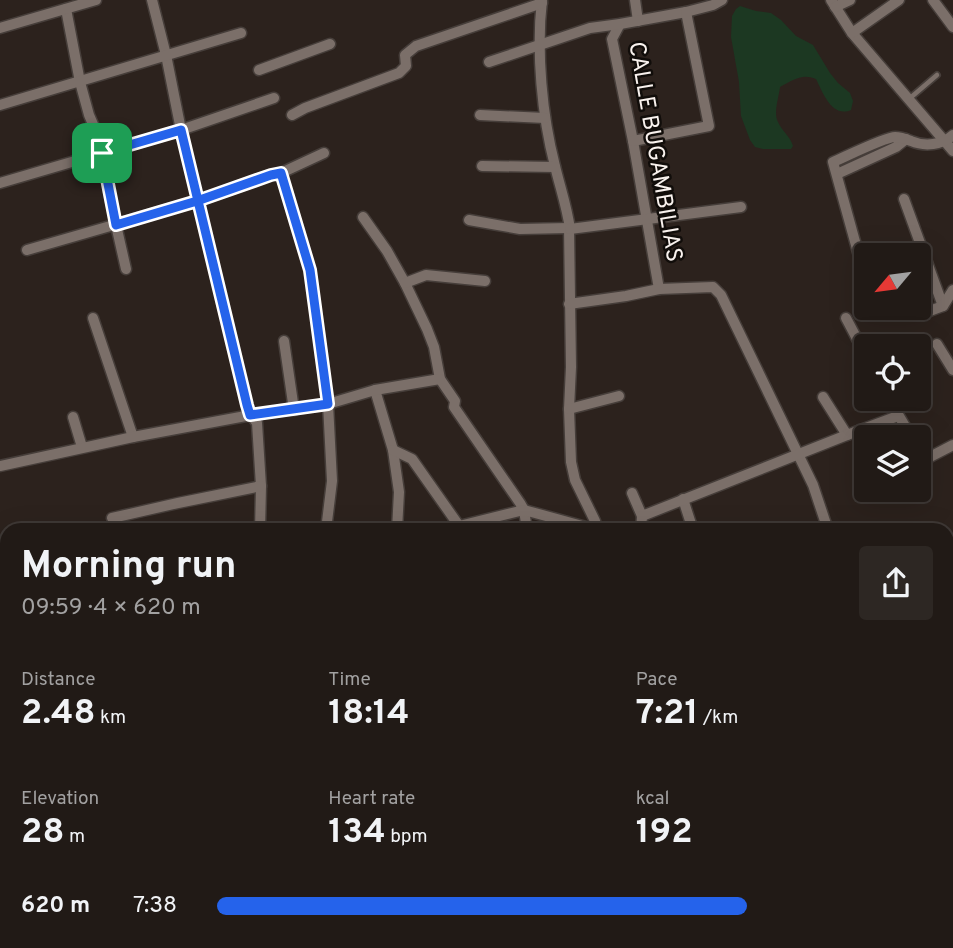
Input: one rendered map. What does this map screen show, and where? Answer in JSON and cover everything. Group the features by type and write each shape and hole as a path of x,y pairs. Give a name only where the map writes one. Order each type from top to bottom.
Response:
{"street":[{"path":"0,28 96,0"},
{"path":"152,0 197,201 250,415 257,423 260,523"},
{"path":"635,0 638,21"},
{"path":"850,0 833,4 852,33 909,99 950,138 953,151"},
{"path":"852,33 900,0"},
{"path":"933,0 953,27"},
{"path":"292,115 399,73 406,65 405,55 416,46 542,2 541,78 545,118 570,228 571,462 575,480 595,523"},
{"path":"489,62 590,27 686,12 717,3"},
{"path":"66,9 80,82 98,136 127,269"},
{"path":"633,141 709,126 686,12"},
{"name":"CALLE BUGAMBILIAS","path":"620,24 612,39 659,289"},
{"path":"590,27 612,39"},
{"path":"0,105 242,33"},
{"path":"258,70 330,44"},
{"path":"0,183 181,130 274,98"},
{"path":"480,115 545,118"},
{"path":"855,243 833,162 892,137 930,145 950,138"},
{"path":"27,250 197,201 281,173 324,153"},
{"path":"482,166 555,167"},
{"path":"281,173 310,270 328,404 332,481 327,523"},
{"path":"904,199 943,306"},
{"path":"469,220 520,229 570,228 741,207"},
{"path":"363,217 405,283 427,330 440,379 455,401 454,407 524,510 526,523"},
{"path":"405,283 426,275 485,281"},
{"path":"569,304 659,289 713,287 721,295 813,485 826,523"},
{"path":"931,310 943,306 953,290"},
{"path":"93,318 133,437"},
{"path":"846,318 854,334"},
{"path":"284,341 294,410"},
{"path":"937,344 953,370"},
{"path":"0,466 133,437 250,415 328,404 375,390 440,379"},
{"path":"375,390 393,450 399,492 397,523"},
{"path":"569,409 619,396"},
{"path":"823,397 847,435"},
{"path":"895,411 904,425"},
{"path":"642,516 898,416"},
{"path":"74,418 82,447"},
{"path":"931,456 953,445"},
{"path":"393,450 412,459 457,523"},
{"path":"112,519 261,486"},
{"path":"632,493 642,516 642,523"},
{"path":"683,499 691,523"},
{"path":"478,523 524,510 571,523"}],"lane":[{"path":"909,99 937,75"}],"green space":[{"path":"740,6 771,13 796,36 813,45 830,73 850,93 853,101 851,110 844,112 833,107 816,79 798,78 780,87 776,110 778,122 793,146 791,149 755,147 741,116 739,82 731,37 732,16"}],"route":[{"path":"102,153 116,225 197,201 281,173 310,270 328,404 250,415 197,201 181,130 102,153"}]}
